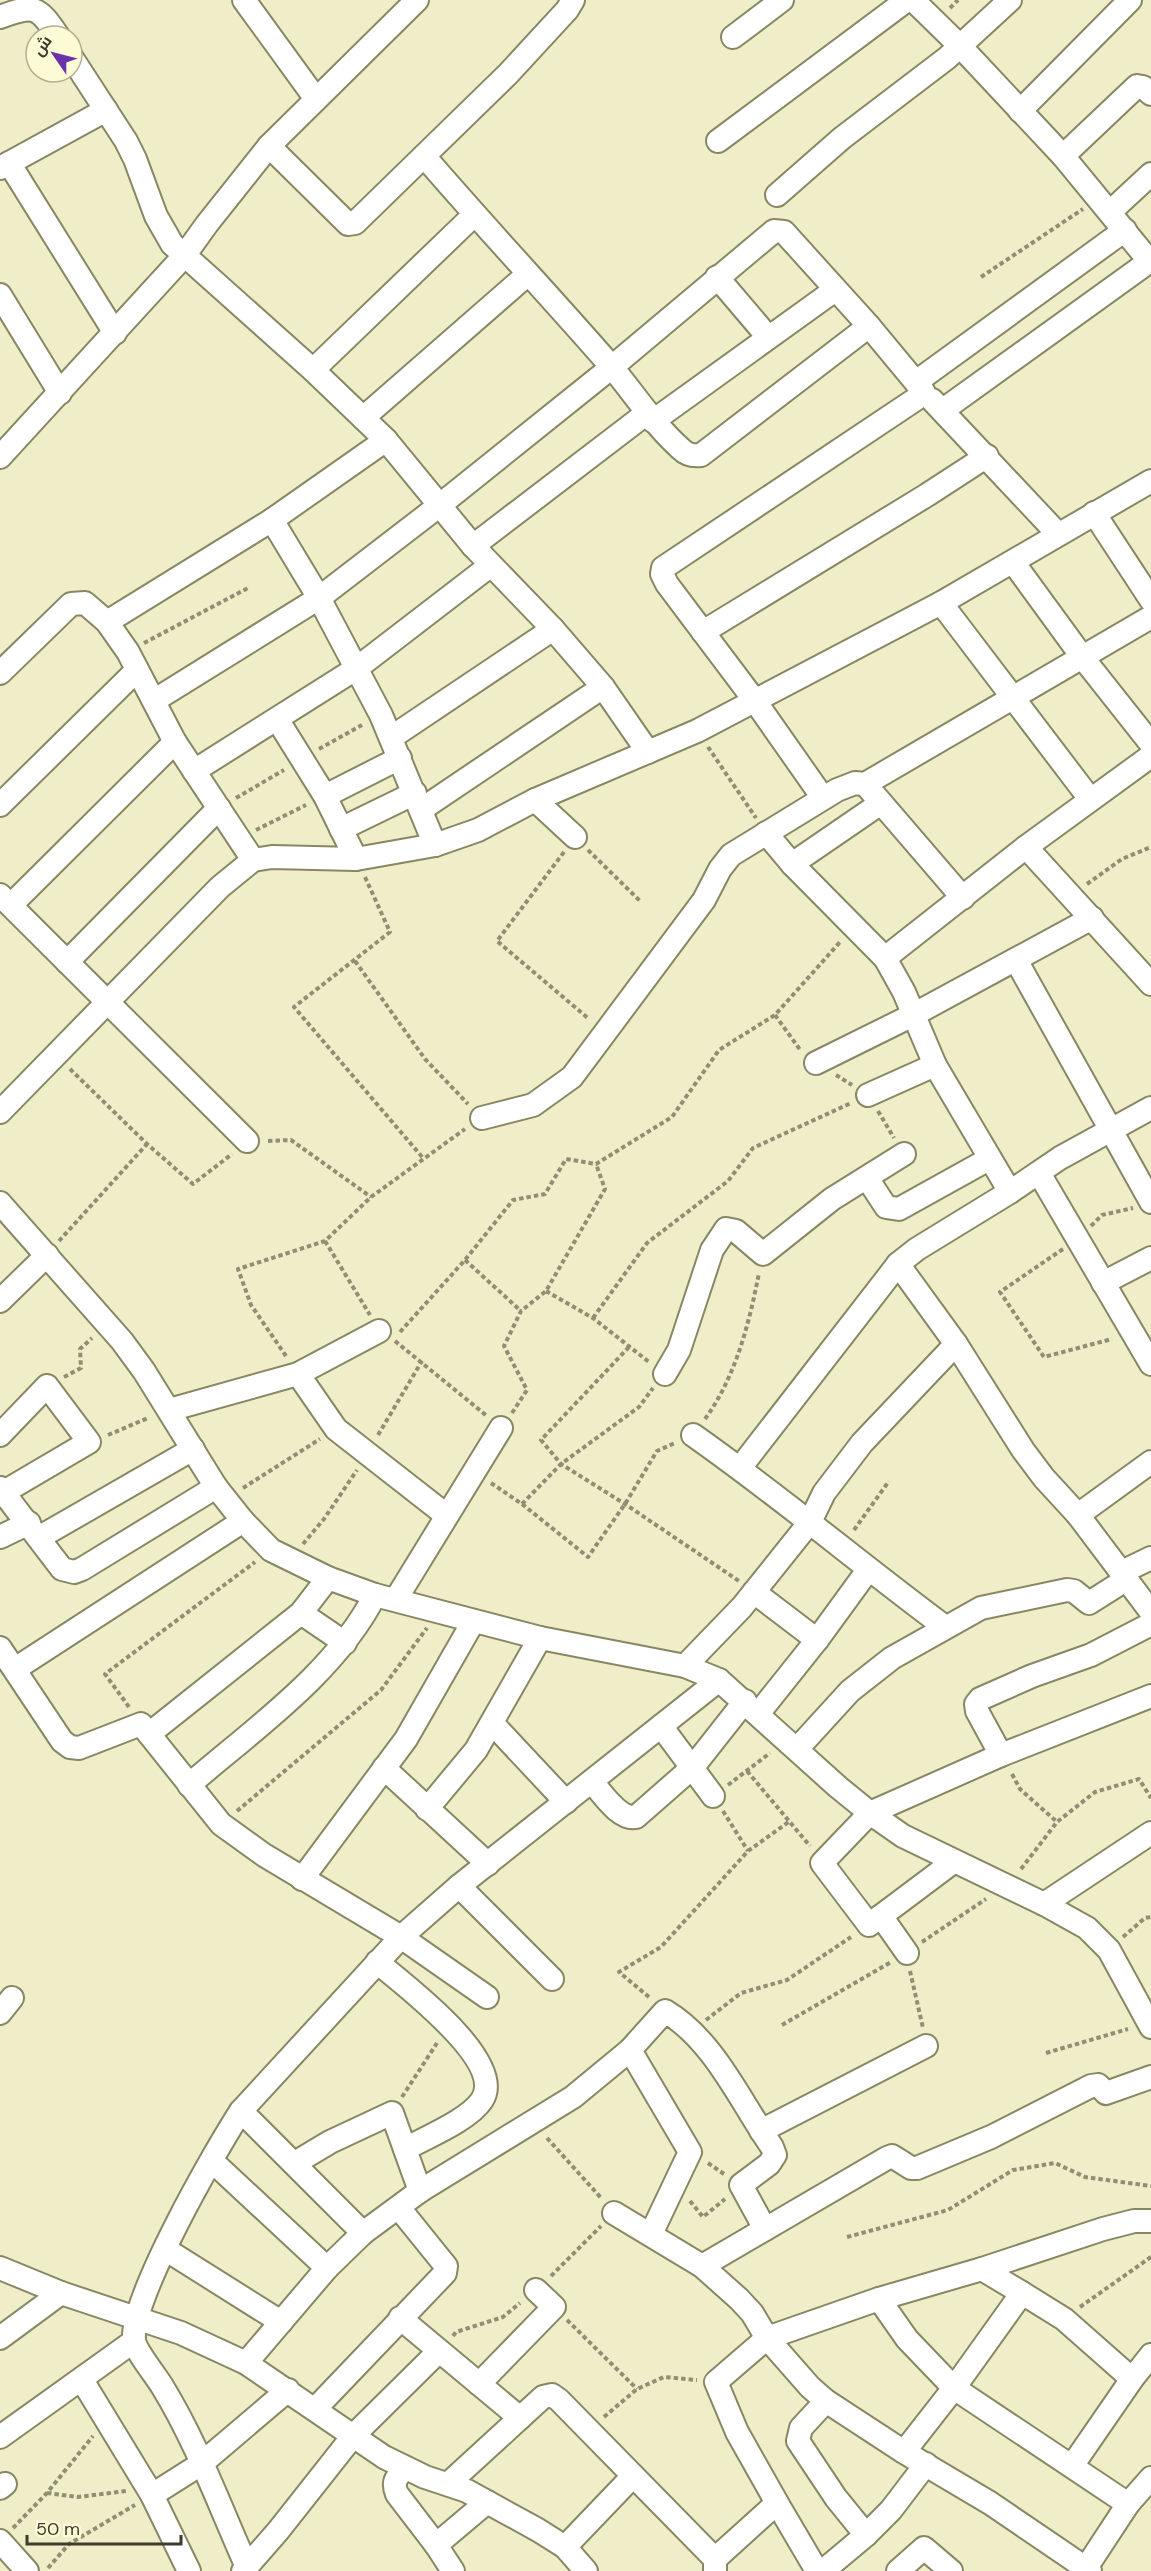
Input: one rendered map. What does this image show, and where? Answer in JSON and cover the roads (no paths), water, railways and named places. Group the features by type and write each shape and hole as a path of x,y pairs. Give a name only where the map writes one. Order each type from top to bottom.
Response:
{"street":[{"path":"244,0 316,99"},
{"path":"0,456 184,256 269,146 417,0"},
{"path":"269,146 348,224 352,225 508,74 567,10 573,0"},
{"path":"732,38 782,0"},
{"path":"718,141 906,0"},
{"path":"913,0 960,46 1063,156 1150,262 942,410"},
{"path":"777,195 842,138 960,46 1010,0"},
{"path":"1020,111 1130,0"},
{"path":"0,17 21,9 37,10 50,24"},
{"path":"84,76 135,159 163,231 172,244 313,370 386,440 473,546 552,629 603,687 648,752"},
{"path":"1063,156 1137,86 1143,87 1151,94"},
{"path":"106,110 4,165 115,333"},
{"path":"424,156 474,215 612,367 650,417 685,452 692,456 701,456 869,326"},
{"path":"1105,205 1151,174"},
{"path":"313,370 474,215"},
{"path":"155,700 319,598 440,505 612,367 774,231 780,230 869,326 920,388 987,456 1058,534"},
{"path":"823,798 755,700 663,578 663,568 920,388 1125,230"},
{"path":"363,418 528,274"},
{"path":"717,277 768,337"},
{"path":"473,546 650,417 835,290"},
{"path":"0,294 60,393"},
{"path":"107,622 272,520 386,440"},
{"path":"703,632 987,456"},
{"path":"0,1112 220,887 253,860 310,857 356,859 435,845 478,830 535,800 697,731 941,603 1151,481"},
{"path":"1094,513 1151,600"},
{"path":"272,520 319,598 392,737 435,845"},
{"path":"1014,562 1083,658 1151,744"},
{"path":"194,771 357,668 491,566"},
{"path":"0,673 71,604 86,603 107,622 133,661 175,742 253,860"},
{"path":"941,603 1090,799"},
{"path":"482,1118 533,1105 572,1077 704,900 730,855 847,785 865,784 1151,617"},
{"path":"392,737 552,629"},
{"path":"0,805 133,661"},
{"path":"341,829 418,801 603,687"},
{"path":"277,718 325,796 356,859"},
{"path":"175,742 6,900 247,1141"},
{"path":"885,958 1090,799 1151,756"},
{"path":"325,796 400,758"},
{"path":"865,784 963,898"},
{"path":"535,800 575,837"},
{"path":"792,864 881,803"},
{"path":"66,962 219,808"},
{"path":"766,833 792,864 885,958 896,975 935,1065 1010,1192"},
{"path":"1026,848 1151,984"},
{"path":"816,1063 913,1015 1092,918"},
{"path":"1016,960 1110,1129 1146,1204"},
{"path":"868,1095 935,1065"},
{"path":"740,1468 898,1264 917,1249 1010,1192 1060,1158 1151,1108"},
{"path":"664,1374 683,1342 712,1250 720,1234 731,1228 763,1254 832,1199 904,1154"},
{"path":"867,1178 886,1206 899,1209 989,1159"},
{"path":"1039,1173 1103,1283 1145,1349"},
{"path":"0,1203 133,1356 220,1493 243,1521 281,1556 328,1578 439,1613 540,1638 685,1666 702,1671 719,1680 870,1814 903,1836 1044,1904 1087,1928 1109,1950 1150,2024"},
{"path":"0,1302 47,1255"},
{"path":"1103,1283 1151,1258"},
{"path":"898,1264 956,1344 1023,1450 1044,1478 1078,1515 1151,1612"},
{"path":"169,1410 298,1374 380,1330"},
{"path":"685,1666 754,1592 810,1522 824,1493 861,1443 956,1344"},
{"path":"298,1374 336,1429 366,1455 446,1515"},
{"path":"0,1435 47,1386 89,1442 2,1490 62,1569 74,1572 82,1569 220,1493"},
{"path":"189,1785 284,1704 345,1643 363,1619 385,1597 446,1515 501,1428"},
{"path":"693,1435 740,1468 868,1570 945,1627"},
{"path":"0,1537 34,1530 193,1449"},
{"path":"1078,1515 1151,1462"},
{"path":"15,1670 243,1521"},
{"path":"792,1744 828,1714 867,1675 945,1627 981,1608 1067,1590 1074,1591 1089,1603 1151,1558"},
{"path":"592,1782 623,1814 631,1818 640,1814 693,1767 817,1640 868,1570"},
{"path":"0,1648 56,1733 70,1747 79,1748 145,1729 301,1613 328,1578"},
{"path":"754,1592 817,1640"},
{"path":"301,1613 345,1643"},
{"path":"302,1879 406,1739 473,1622"},
{"path":"1001,1755 977,1710 976,1704 980,1699 1091,1654 1151,1624"},
{"path":"427,1809 460,1772 493,1724 540,1638"},
{"path":"439,2351 352,2436 245,2569 173,2404 134,2341 137,2317 165,2249 212,2161 242,2111 401,1937 459,1886 719,1680"},
{"path":"907,1953 822,1863 870,1814 1001,1755 1151,1696"},
{"path":"493,1724 566,1802"},
{"path":"661,1726 713,1796"},
{"path":"145,1729 221,1824 264,1856 401,1937 487,1997"},
{"path":"384,1768 488,1864"},
{"path":"1044,1904 1151,1833"},
{"path":"875,1920 953,1862"},
{"path":"459,1886 552,1979"},
{"path":"377,1962 449,2025 486,2076 487,2088 483,2098 468,2114 405,2149"},
{"path":"246,2363 327,2268 363,2233 420,2191 573,2097 630,2050 665,2011 679,2019 692,2032 717,2064 772,2147 775,2155 773,2159 741,2185 765,2229"},
{"path":"761,2131 926,2046"},
{"path":"630,2050 690,2152 651,2234"},
{"path":"702,2266 887,2158 892,2156 911,2168 917,2168 991,2138 1091,2086 1098,2085 1106,2093 1151,2077"},
{"path":"242,2111 363,2233"},
{"path":"295,2163 330,2142 392,2113 420,2191"},
{"path":"212,2161 327,2268"},
{"path":"315,2409 445,2273 446,2266 399,2208"},
{"path":"614,2213 702,2266 752,2313 767,2338 810,2387 826,2401 903,2452 981,2497 1086,2570 1128,2504 1151,2478"},
{"path":"817,2571 737,2432 716,2382 767,2338 879,2299 982,2270 1103,2229 1134,2221 1151,2221"},
{"path":"165,2249 280,2322"},
{"path":"0,2268 61,2293 137,2317 200,2341 246,2363 404,2469 449,2483 488,2502 565,2547 586,2571"},
{"path":"982,2270 1064,2319 1132,2379"},
{"path":"479,2384 554,2307 536,2290"},
{"path":"0,2338 61,2293"},
{"path":"903,2452 954,2388 1022,2293"},
{"path":"879,2299 907,2339 954,2388 1128,2504"},
{"path":"400,2318 520,2418"},
{"path":"0,2436 134,2341"},
{"path":"1072,2466 1151,2355"},
{"path":"82,2380 150,2491 189,2571"},
{"path":"150,2491 201,2464 288,2390"},
{"path":"449,2483 543,2397 552,2395 633,2476 715,2565 777,2503"},
{"path":"826,2401 801,2428 798,2441 836,2498 866,2535"},
{"path":"823,2571 866,2535 891,2510 926,2464"},
{"path":"404,2469 395,2479 397,2494 453,2571"},
{"path":"565,2547 633,2476"},
{"path":"436,2545 488,2502"},
{"path":"0,2541 27,2571"},
{"path":"898,2571 924,2548 951,2571"}]}
